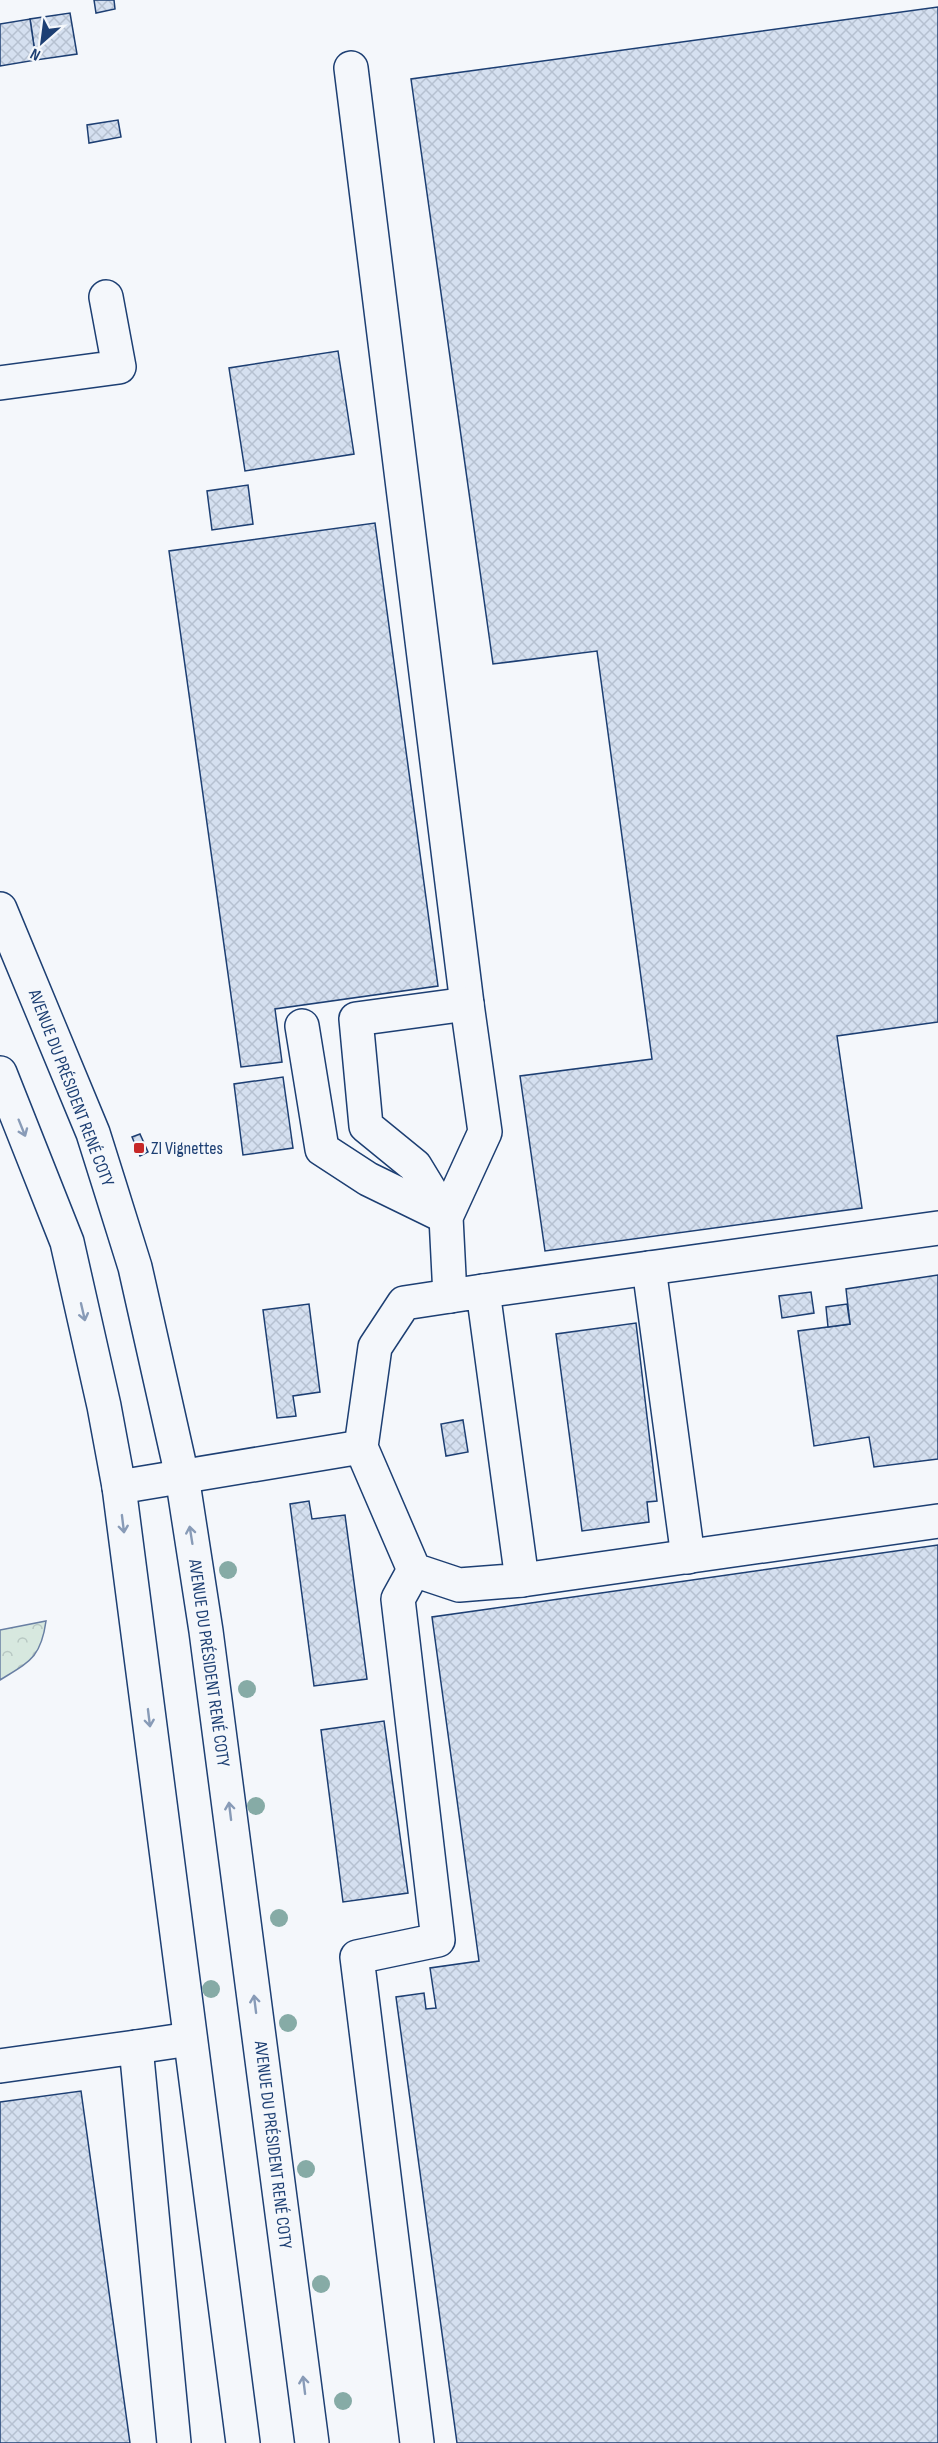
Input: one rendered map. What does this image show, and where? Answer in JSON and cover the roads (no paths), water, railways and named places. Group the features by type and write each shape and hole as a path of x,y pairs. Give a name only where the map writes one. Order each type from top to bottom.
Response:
{"main road":[{"path":"351,68 466,1004 485,1132 446,1217 450,1296"},
{"path":"0,383 119,367 106,297"},
{"name":"AVENUE DU PRÉSIDENT RENÉ COTY","path":"0,909 93,1133 114,1198 135,1267 182,1476 208,1643 312,2443"},
{"path":"446,1217 415,1166 366,1126 356,1018 466,1004"},
{"path":"302,1026 322,1149 368,1179 446,1217"},
{"path":"0,1073 68,1242 104,1406 118,1486 243,2443"},
{"path":"938,1228 404,1303 375,1347 361,1447 414,1570 459,1586 522,1581 938,1521"},
{"path":"649,1268 688,1557"},
{"path":"483,1291 522,1581"},
{"path":"118,1486 361,1447"},
{"path":"414,1570 398,1599 438,1940 357,1957 417,2443"},
{"path":"0,2066 190,2039"},
{"path":"136,2047 174,2443"}],"place":[{"name":"ZI Vignettes","path":"139,1148"}]}
